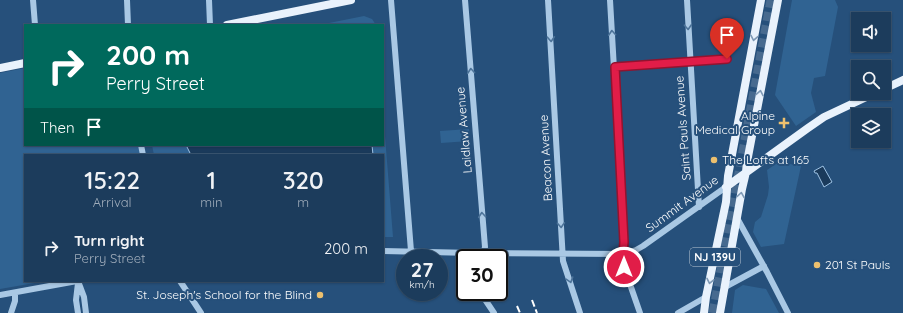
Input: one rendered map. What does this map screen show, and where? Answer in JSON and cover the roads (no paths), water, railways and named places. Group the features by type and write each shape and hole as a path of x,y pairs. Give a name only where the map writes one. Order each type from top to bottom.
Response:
{"main road":[{"path":"231,24 314,4 351,0"},
{"name":"NJ 139U","path":"704,313 726,202 726,187 761,0"},
{"name":"NJ 139U","path":"720,313 778,0"},
{"path":"0,68 24,63"},
{"path":"891,86 903,80"},
{"name":"Summit Avenue","path":"726,187 824,117 860,100"}],"street":[{"path":"33,0 35,24"},
{"path":"127,0 128,24"},
{"path":"209,0 210,24"},
{"path":"391,0 411,249"},
{"name":"Laidlaw Avenue","path":"465,0 485,249"},
{"name":"Beacon Avenue","path":"548,0 563,261 580,313"},
{"path":"610,0 615,67 624,267 640,313"},
{"name":"Saint Pauls Avenue","path":"686,0 699,207"},
{"path":"615,67 727,59"},
{"name":"Summit Avenue","path":"508,255 623,254 636,250 726,187"},
{"path":"737,218 788,313"},
{"name":"Summit Avenue","path":"384,251 396,251"},
{"path":"725,287 764,266"},
{"path":"0,295 72,282"},
{"path":"78,282 84,297 86,313"},
{"path":"78,282 76,300 78,313"},
{"path":"181,282 201,313"},
{"path":"11,313 15,301 15,293"},
{"path":"678,313 706,297"},
{"path":"486,301 494,313"}],"tunnel":[{"path":"713,313 771,0"}],"railway":[{"path":"532,300 537,313"},
{"path":"517,306 520,313"}],"place":[{"name":"Alpine Medical Group","path":"784,123"},
{"name":"The Lofts at 165","path":"714,160"},
{"name":"201 St Pauls","path":"817,265"},
{"name":"St. Joseph's School for the Blind","path":"320,295"}]}
